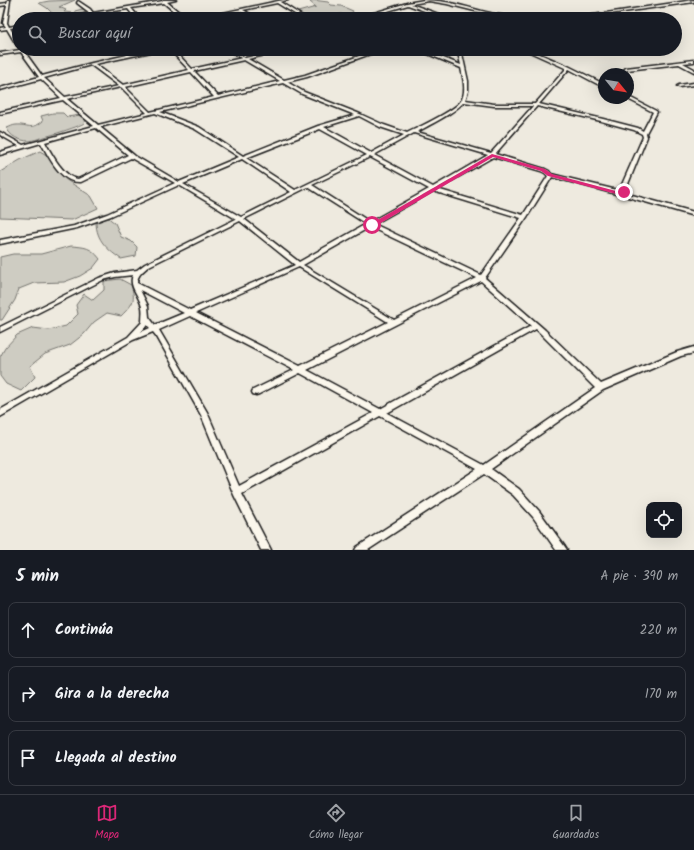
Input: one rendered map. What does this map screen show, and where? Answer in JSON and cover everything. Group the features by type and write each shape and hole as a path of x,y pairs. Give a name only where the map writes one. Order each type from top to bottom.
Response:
{"street":[{"path":"104,12 175,0"},
{"path":"231,12 287,0"},
{"path":"164,1 177,12"},
{"path":"381,12 421,1 437,1 482,12"},
{"path":"617,12 694,1"},
{"path":"0,5 9,2 5,23 12,35"},
{"path":"78,2 90,12"},
{"path":"278,2 294,12"},
{"path":"408,4 430,12"},
{"path":"129,8 132,12"},
{"path":"241,10 245,12"},
{"path":"0,29 12,27"},
{"path":"0,54 12,51"},
{"path":"27,56 41,77 64,99 131,156 239,218 299,265 394,323"},
{"path":"0,89 92,64 130,56"},
{"path":"177,56 217,97"},
{"path":"240,56 303,93 359,115 382,126 408,135"},
{"path":"0,113 258,56"},
{"path":"0,154 22,146 97,126 284,82 316,73 362,56"},
{"path":"435,56 462,67"},
{"path":"130,339 145,323 145,306 134,284 134,277 137,272 147,265 239,218 370,155 445,115 463,101 466,91 460,56"},
{"path":"541,56 598,82"},
{"path":"634,68 694,61"},
{"path":"679,63 694,71"},
{"path":"92,64 122,86 149,113"},
{"path":"0,414 130,339 299,265 372,225 492,155 567,70 567,67"},
{"path":"679,86 694,84"},
{"path":"463,101 494,105 536,105 602,120 636,129 644,133"},
{"path":"625,193 623,189 645,137 644,133 655,112 634,101"},
{"path":"155,112 197,128 295,192"},
{"path":"0,242 75,227 108,215 180,183 320,127 359,115"},
{"path":"320,127 433,189 524,217"},
{"path":"414,132 543,170 550,175 625,193 640,199 694,214"},
{"path":"0,133 22,146"},
{"path":"42,141 67,178 74,182 131,156"},
{"path":"256,392 482,278 524,217 550,175"},
{"path":"308,185 372,225 482,278 536,326 600,388"},
{"path":"0,330 101,279 115,275 137,272"},
{"path":"134,284 301,370 484,468 516,492 536,514 562,550"},
{"path":"145,317 154,329 204,414 238,492 266,550"},
{"path":"238,492 536,326"},
{"path":"360,550 484,468 600,388 679,354 694,350"}],"shaded area":[{"path":"75,0 59,7 66,10 64,12 51,12 39,3"},
{"path":"313,0 328,2 331,5 341,6 353,11 298,12 316,7 310,2"},
{"path":"82,9 88,10 89,12 74,12"},
{"path":"53,113 63,113 67,117 87,114 87,118 81,125 29,141 15,138 8,131 7,128 15,125 35,126 43,121 41,116"},
{"path":"40,151 53,159 65,179 91,196 98,208 72,220 0,217 0,172 20,160"},
{"path":"102,213 115,223 121,237 131,241 137,247 136,256 121,259 110,251 102,242 97,231 96,218"},
{"path":"71,246 87,248 94,252 100,259 93,268 80,276 64,282 34,283 19,289 15,300 2,320 0,320 0,257 13,254 41,254"},
{"path":"120,279 131,285 133,295 131,305 121,316 107,313 94,322 84,334 70,345 45,354 30,366 35,377 21,391 6,384 0,376 0,357 5,348 17,335 33,328 49,330 66,326 78,314 76,305 84,294 93,300 104,290 104,281"}],"route":[{"path":"372,225 492,155 543,170 550,175 616,192 625,193 624,192"}]}
